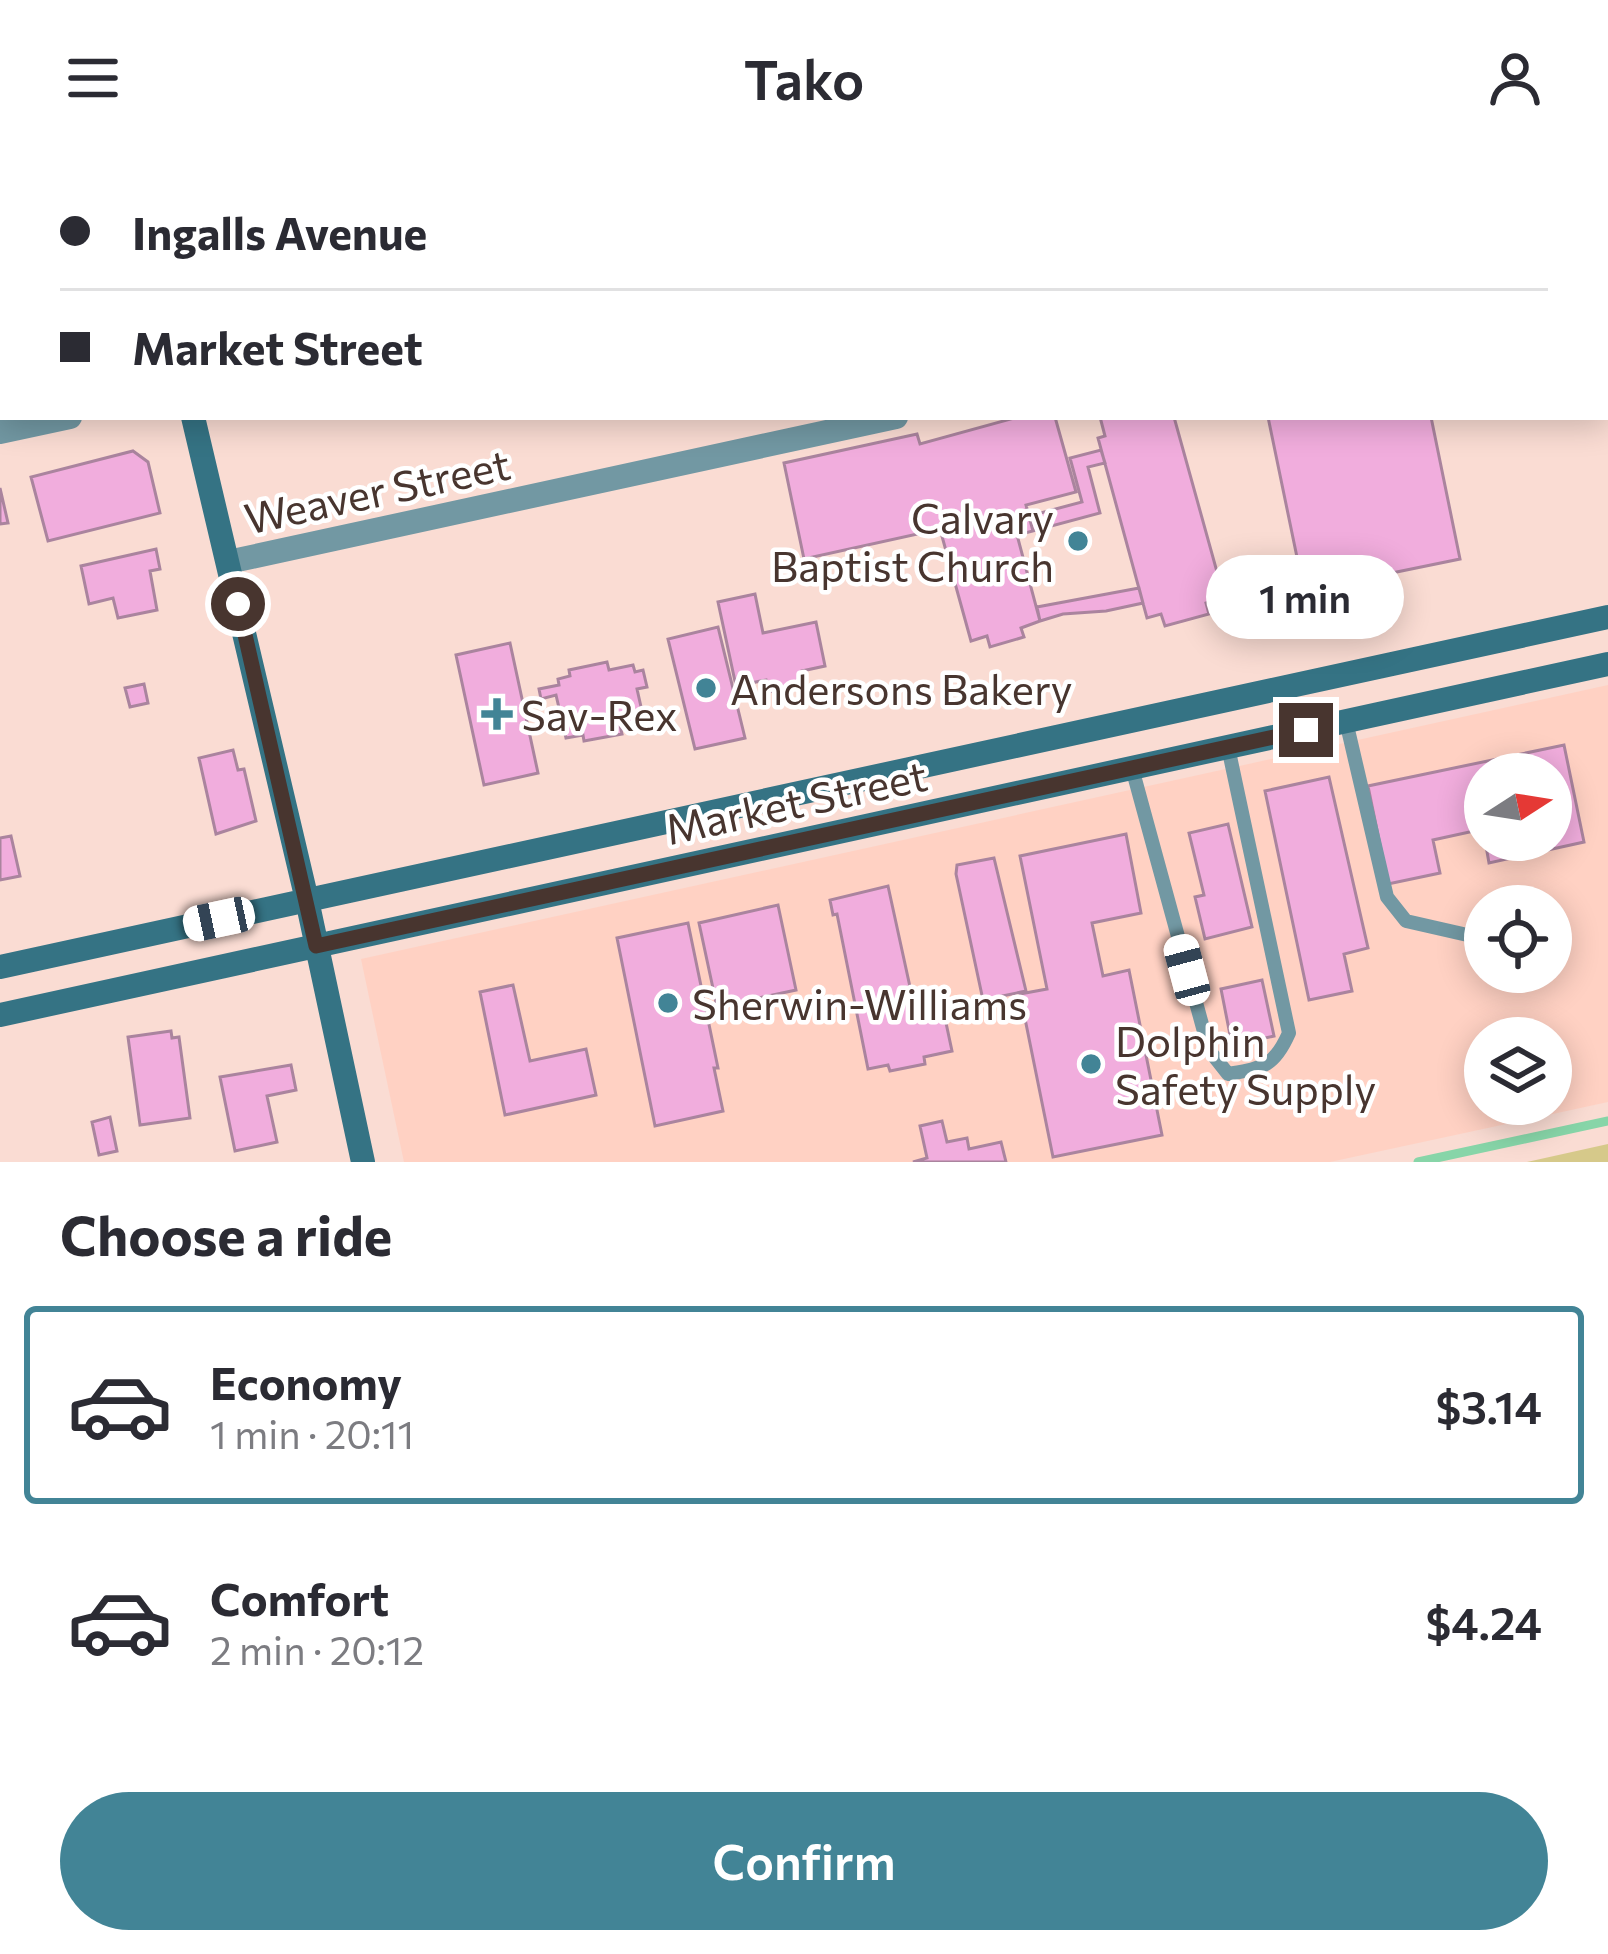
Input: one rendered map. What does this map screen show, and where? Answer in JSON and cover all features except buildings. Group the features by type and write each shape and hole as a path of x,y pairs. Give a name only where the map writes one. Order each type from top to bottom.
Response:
{"main road":[{"path":"194,420 307,900 363,1162"},
{"name":"Market Street","path":"0,967 1608,617"},
{"name":"Market Street","path":"0,1016 1608,664"}],"street":[{"path":"0,432 56,420"},
{"name":"Weaver Street","path":"228,562 882,420"}],"lane":[{"path":"1346,721 1387,897 1406,920 1464,934"},
{"path":"1132,768 1209,1050 1228,1074 1259,1069 1279,1057 1289,1033 1228,747"}],"shaded area":[{"path":"1608,685 1608,1102 1572,1110 1572,1017 1464,1017 1464,1125 1501,1125 1330,1162 404,1162 361,959"},
{"path":"1608,1144 1608,1162 1527,1162"}],"waterway":[{"path":"1418,1162 1608,1121"}],"place":[{"name":"Calvary Baptist Church","path":"1078,541"},
{"name":"Andersons Bakery","path":"706,688"},
{"name":"Sav-Rex","path":"497,714"},
{"name":"Sherwin-Williams","path":"668,1003"},
{"name":"Dolphin Safety Supply","path":"1091,1064"}],"route":[{"path":"238,604 316,946 1306,730"}]}
